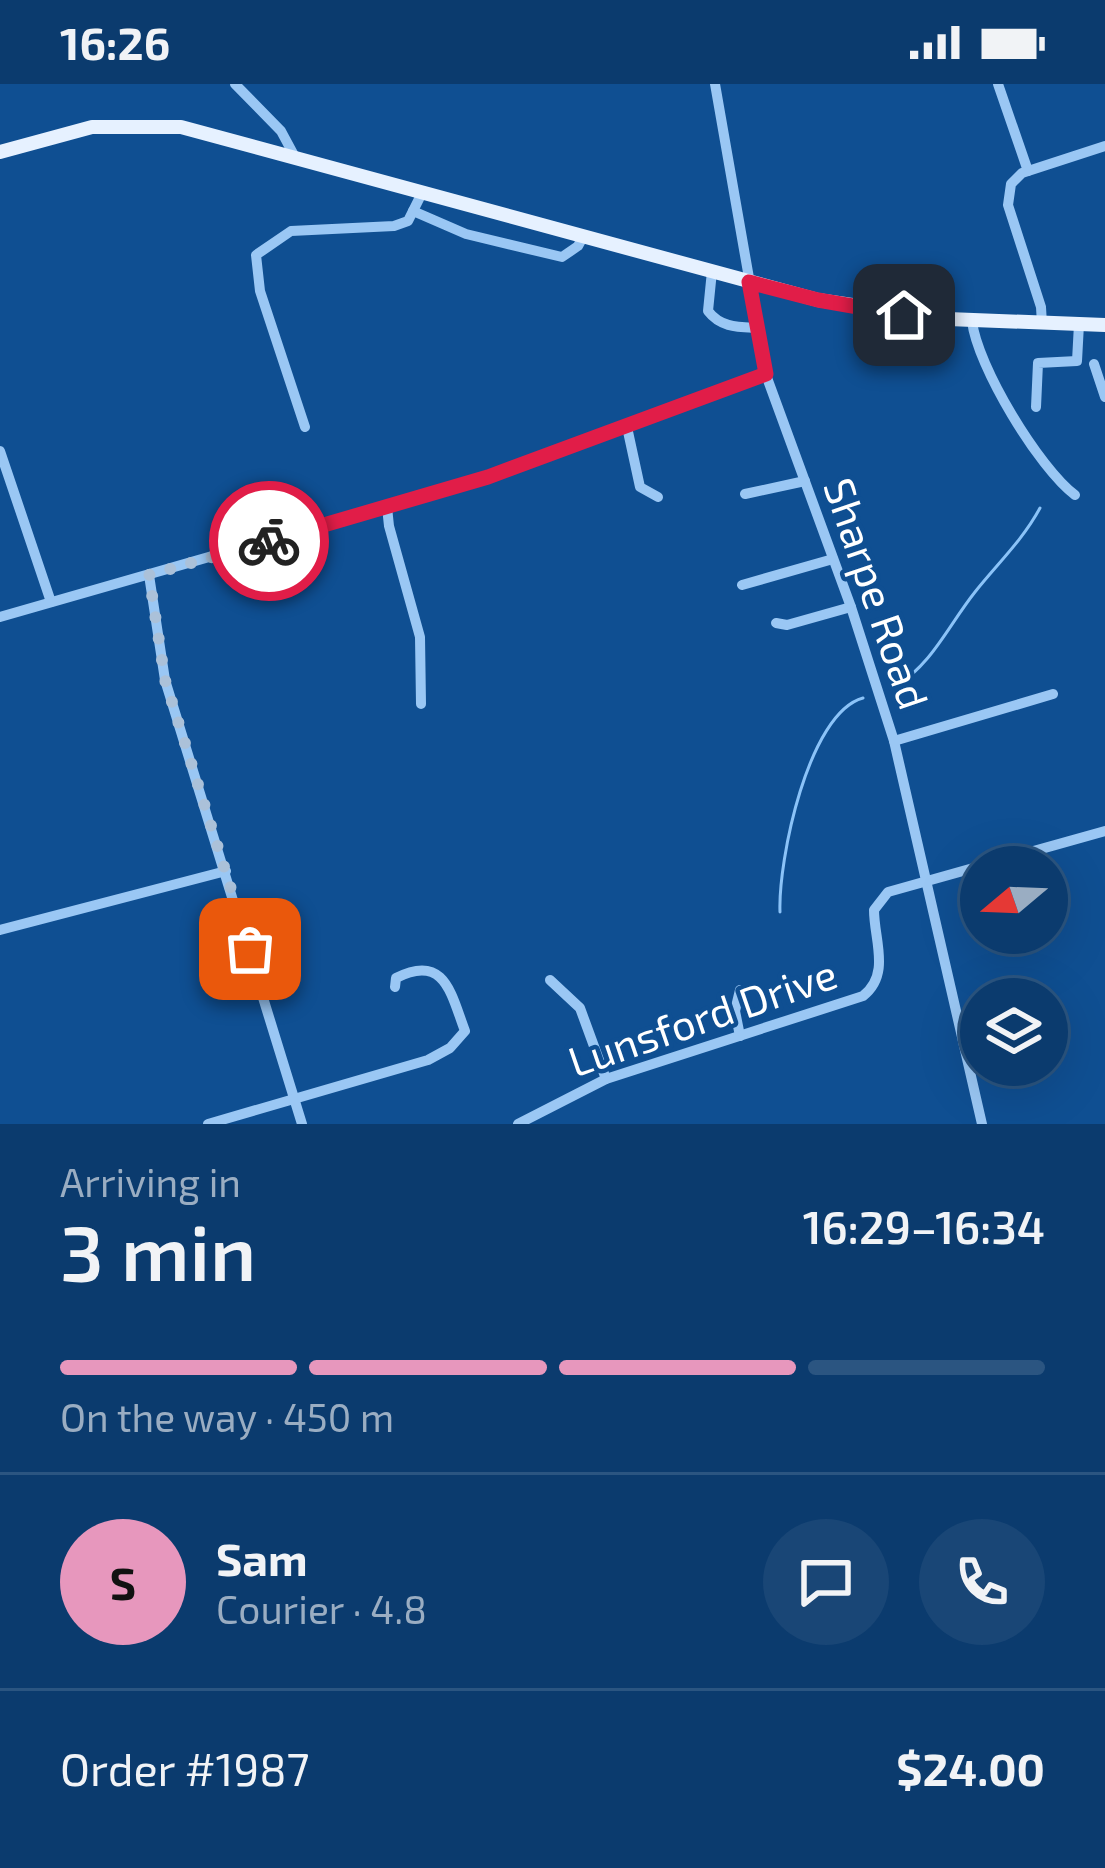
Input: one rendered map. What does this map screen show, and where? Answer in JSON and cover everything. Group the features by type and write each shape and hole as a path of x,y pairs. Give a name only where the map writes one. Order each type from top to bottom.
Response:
{"main road":[{"path":"0,152 92,127 152,124 211,133 749,282 874,311 972,321 1105,325"}],"street":[{"path":"235,84 281,131 295,158"},
{"name":"Sharpe Road","path":"715,84 766,374 894,741 982,1124"},
{"path":"998,84 1028,171"},
{"path":"1042,324 1009,205 1010,184 1028,171 1105,146"},
{"path":"305,427 260,291 256,255 291,231 394,226 408,221 423,191"},
{"path":"413,211 466,233 562,257 578,246 581,234"},
{"path":"712,271 708,311 715,320 758,328"},
{"path":"972,321 974,342 987,370 1046,466 1076,495"},
{"path":"1077,361 1079,324"},
{"path":"1036,406 1038,363 1100,363 1105,398"},
{"path":"0,617 488,477 766,374"},
{"path":"627,427 640,487 658,497"},
{"path":"0,451 51,602"},
{"path":"745,494 805,482"},
{"path":"388,507 420,637 421,704"},
{"path":"742,585 833,559"},
{"path":"149,575 165,680 302,1124"},
{"path":"776,622 788,625 851,607"},
{"path":"894,741 1053,694"},
{"path":"926,882 1104,835"},
{"path":"0,930 226,871"},
{"name":"Lunsford Drive","path":"518,1124 606,1079 856,999 872,989 880,970 876,905 888,892 926,882"},
{"path":"208,1124 428,1060 450,1048 465,1031 445,980 431,970 412,970 396,978 395,987"},
{"path":"550,980 580,1008 606,1079"},
{"path":"740,990 735,1012 740,1036"}],"waterway":[{"path":"895,687 930,655 1040,508"},
{"path":"780,912 784,859 812,759 844,709 863,698"}],"way so far":[{"path":"250,949 165,680 149,575 269,541"}],"route":[{"path":"269,541 488,477 766,374 749,282 904,315"}]}
